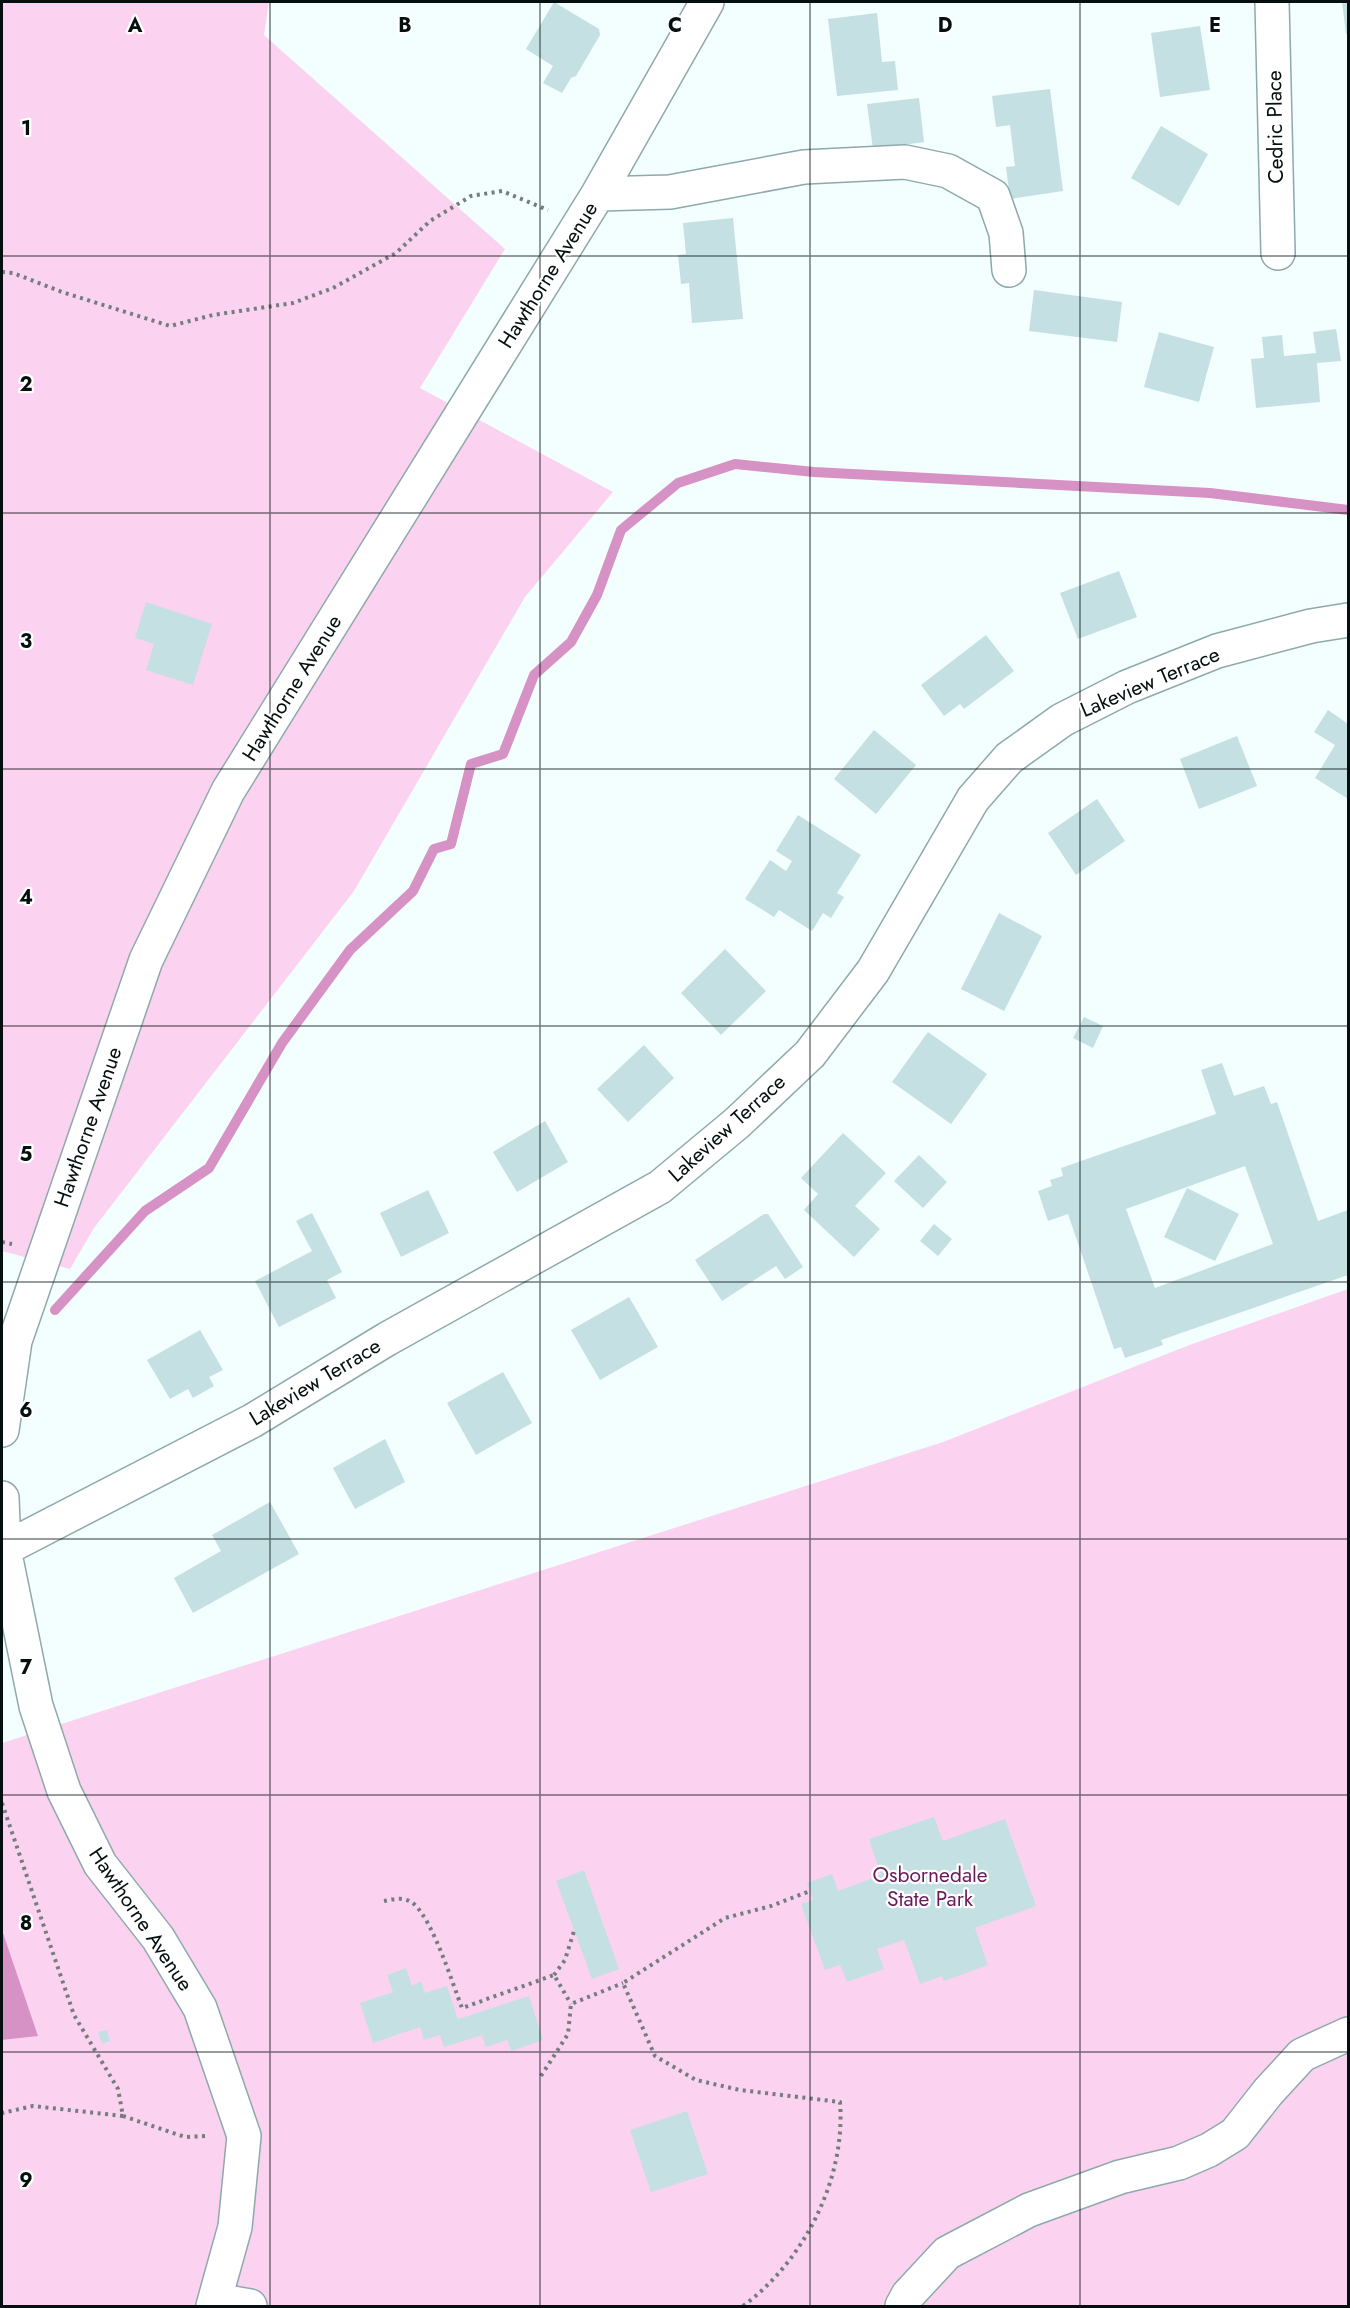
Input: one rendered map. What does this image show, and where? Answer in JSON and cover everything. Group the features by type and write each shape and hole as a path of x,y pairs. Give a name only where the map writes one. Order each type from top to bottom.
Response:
{"street":[{"name":"Hawthorne Avenue","path":"2,1430 15,1341 146,960 228,791 578,227 707,2"},
{"name":"Cedric Place","path":"1272,2 1278,253"},
{"path":"598,194 670,192 804,167 905,162 948,171 993,196 1006,233 1009,270"},
{"name":"Lakeview Terrace","path":"4,1549 252,1421 387,1339 660,1187 737,1123 810,1054 873,971 973,799 1009,758 1062,720 1127,687 1217,651 1311,626 1348,620"},
{"name":"Hawthorne Avenue","path":"2,1498 4,1549 36,1706 64,1791 100,1864 158,1938 200,2008 244,2136 235,2227 214,2303"},
{"path":"902,2307 908,2295 947,2253 1029,2210 1120,2177 1179,2163 1209,2150 1234,2134 1302,2055 1348,2034"},
{"path":"214,2303 250,2307"}],"path":[{"path":"2,273 13,273 62,292 170,326 213,315 293,303 333,288 396,253 430,221 471,196 502,191 551,211 578,227"},
{"path":"2,1803 74,2015 118,2089 123,2116"},
{"path":"571,2004 623,1983 725,1918 771,1906 810,1892"},
{"path":"384,1901 400,1898 414,1904 438,1944 462,2008 554,1975 565,1960 574,1930"},
{"path":"542,2076 568,2034 571,2004 554,1975"},
{"path":"623,1983 655,2056 696,2080 740,2090 840,2102 842,2126 823,2208 783,2269 743,2307"},
{"path":"2,2114 33,2106 123,2116 185,2136 244,2136"}],"green space":[{"path":"2,2 269,2 264,35 505,249 420,388 613,492 525,597 354,891 94,1228 70,1269 2,1251"},
{"name":"Osbornedale State Park","path":"1348,1289 1348,2306 2,2306 2,1743 943,1442 1192,1344"}],"shaded area":[{"path":"2,1928 3,1933 38,2036 2,2040"}],"building":[{"path":"554,2 599,29 600,35 576,76 571,78 562,93 543,83 553,66 526,49"},
{"path":"1342,2 1348,2 1348,33 1346,34"},
{"path":"877,13 882,62 895,61 898,90 837,96 828,19"},
{"path":"1200,26 1210,90 1160,97 1151,33"},
{"path":"1050,89 1063,191 1010,199 1006,167 1015,166 1010,125 996,127 992,96"},
{"path":"919,98 924,142 873,149 867,104"},
{"path":"1161,126 1208,154 1179,206 1131,178"},
{"path":"733,218 743,319 692,323 689,283 681,284 678,255 686,254 683,223"},
{"path":"1034,290 1122,302 1117,342 1029,331"},
{"path":"1336,329 1341,361 1317,363 1320,402 1256,408 1251,359 1264,358 1262,337 1282,335 1284,356 1316,353 1313,332"},
{"path":"1159,332 1214,347 1199,402 1144,387"},
{"path":"1119,571 1137,617 1078,639 1060,593"},
{"path":"146,602 212,624 193,685 146,670 154,644 135,638"},
{"path":"986,635 1014,671 964,709 960,704 944,716 921,685"},
{"path":"1328,710 1348,724 1348,799 1315,778 1335,745 1314,732"},
{"path":"874,730 916,765 876,814 834,779"},
{"path":"1237,736 1257,786 1199,809 1180,759"},
{"path":"1097,799 1125,841 1076,875 1048,833"},
{"path":"798,815 861,855 837,893 844,897 831,918 823,913 812,931 779,910 774,917 745,899 770,860 786,871 792,861 776,851"},
{"path":"999,913 1042,936 1004,1011 961,989"},
{"path":"725,949 766,991 721,1035 681,993"},
{"path":"1084,1017 1103,1026 1093,1048 1073,1038"},
{"path":"928,1032 987,1074 951,1124 892,1082"},
{"path":"644,1045 674,1078 628,1122 597,1089"},
{"path":"1222,1063 1234,1096 1264,1086 1271,1104 1277,1102 1318,1221 1348,1210 1348,1275 1161,1340 1163,1345 1125,1358 1121,1347 1114,1349 1068,1214 1048,1221 1038,1191 1052,1186 1050,1180 1063,1176 1061,1168 1216,1114 1201,1070","holes":["1245,1166 1273,1244 1155,1288 1126,1209"]},
{"path":"545,1121 568,1162 517,1192 493,1152"},
{"path":"843,1133 886,1173 855,1206 880,1229 854,1257 804,1210 818,1194 801,1178"},
{"path":"919,1155 947,1182 923,1208 894,1181"},
{"path":"1187,1188 1239,1214 1215,1261 1164,1237"},
{"path":"428,1190 449,1233 401,1257 380,1213"},
{"path":"312,1213 342,1272 327,1280 336,1298 279,1327 255,1281 312,1251 296,1221"},
{"path":"764,1214 768,1214 803,1267 785,1279 776,1266 722,1301 695,1260"},
{"path":"934,1224 952,1239 938,1256 920,1241"},
{"path":"629,1297 658,1347 600,1380 571,1330"},
{"path":"200,1330 223,1370 209,1377 214,1386 193,1398 188,1389 170,1399 147,1360"},
{"path":"503,1372 532,1423 476,1455 447,1403"},
{"path":"385,1439 405,1482 355,1509 333,1468"},
{"path":"270,1502 299,1554 193,1613 174,1578 221,1551 212,1535"},
{"path":"934,1817 943,1841 1005,1819 1036,1906 975,1928 988,1965 944,1981 942,1976 920,1984 904,1940 877,1949 884,1969 847,1982 840,1965 825,1970 801,1904 813,1900 807,1883 832,1874 838,1891 881,1875 869,1839"},
{"path":"584,1870 619,1969 592,1979 556,1881"},
{"path":"406,1968 412,1986 421,1981 425,1993 447,1986 458,2019 529,1996 543,2040 511,2051 507,2040 486,2047 482,2035 444,2047 440,2035 424,2040 420,2027 373,2043 360,2003 393,1992 387,1975"},
{"path":"107,2030 110,2041 102,2044 98,2032"},
{"path":"687,2111 708,2174 651,2192 630,2130"}],"waterway":[{"path":"55,1310 145,1211 209,1168 282,1043 350,950 413,891 434,849 451,844 471,764 503,754 534,675 571,642 597,595 621,530 678,483 735,464 814,472 1210,493 1348,510"}]}
